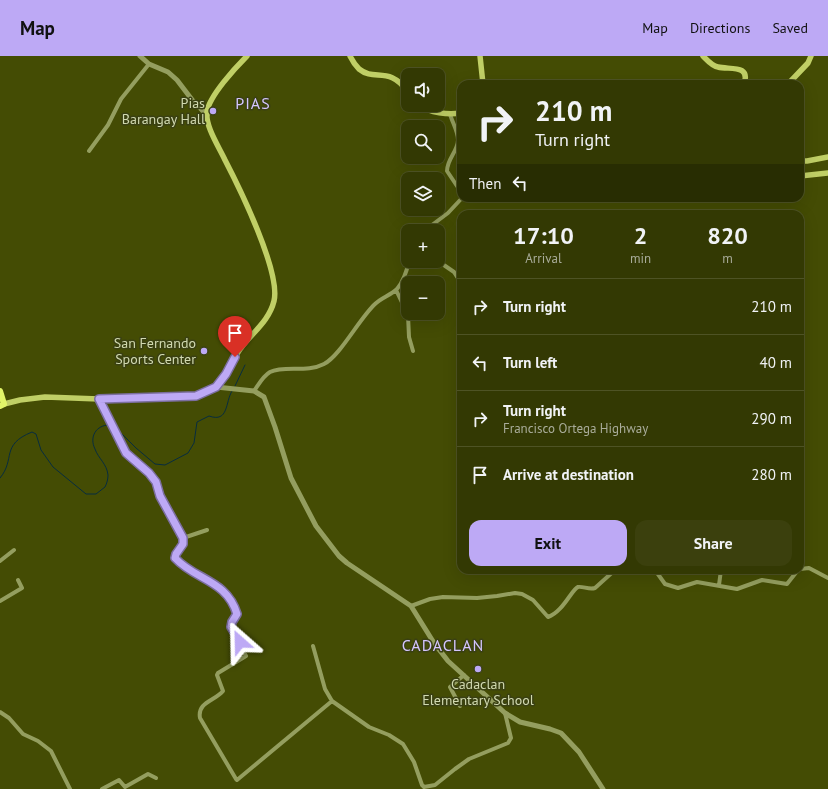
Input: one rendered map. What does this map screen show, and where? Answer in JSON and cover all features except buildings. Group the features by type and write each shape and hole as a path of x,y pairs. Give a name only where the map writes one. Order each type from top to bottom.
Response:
{"main road":[{"path":"0,391 2,405 20,400 45,398 189,398 203,394 216,387 226,374 243,345 265,321 272,308 274,295 272,276 252,216 215,140 208,123 207,115 208,107 227,78 247,56"},
{"path":"350,56 360,70 393,77 401,83"},
{"path":"480,56 483,80"},
{"path":"702,56 718,67 737,68 742,71 745,77 745,80"},
{"path":"792,80 808,63 811,56"},
{"path":"437,112 457,113"},
{"path":"804,161 828,157"},
{"path":"804,176 828,173"}],"street":[{"path":"140,56 149,64 168,72 207,115"},
{"path":"89,151 108,125 121,99 149,64"},
{"path":"450,114 457,137"},
{"path":"457,143 450,158 447,171 457,186"},
{"path":"433,224 448,213 458,202"},
{"path":"445,266 454,272 457,277"},
{"path":"254,391 270,372 314,368 325,363 338,352 372,307 379,300 396,290 407,268"},
{"path":"396,290 408,315 409,337 413,351"},
{"path":"216,387 254,391 264,397 291,478 316,526 339,556 347,563 412,606 444,656 505,713 520,722 561,733 579,752 603,789"},
{"path":"99,399 126,453 149,473 156,482 160,496 183,538 183,544 175,558 190,569 213,582 234,603 237,614 231,627 246,656 218,673 217,675 223,691 205,704 199,711 200,718 236,779 237,780 332,702"},
{"path":"183,538 207,530"},
{"path":"0,561 14,550"},
{"path":"804,568 809,568 828,578"},
{"path":"412,606 430,599 443,597 477,598 515,593 522,594 533,600 548,617 564,605 578,587 594,588 610,574"},
{"path":"657,574 662,582 675,588 681,588 697,582 737,589 762,580 787,584 795,574"},
{"path":"719,585 720,574"},
{"path":"0,601 22,588 18,580"},
{"path":"313,646 325,689 332,702 369,728 389,735 403,744 414,762 422,785 428,787 440,783 454,769 469,759 508,743 511,738 505,713"},
{"path":"460,706 450,687 464,675"},
{"path":"0,712 9,718 23,734 36,739 51,751 70,789"},
{"path":"102,789 119,780 124,786 127,786 148,774 156,778"}],"waterway":[{"path":"235,386 245,365"},
{"path":"116,428 155,464 165,465 188,453 194,443 197,422 209,416 220,417 225,410 232,391"},
{"path":"0,478 5,471 12,447 22,437 32,432 36,434 41,450 53,467 86,494 96,494 105,487 108,475 106,468 93,445 93,436 97,429 109,425"}],"place":[{"name":"Pias Barangay Hall","path":"213,111"},
{"name":"San Fernando Sports Center","path":"204,351"},
{"name":"Cadaclan Elementary School","path":"478,669"}],"district":[{"name":"PIAS","path":"253,103"},
{"name":"CADACLAN","path":"443,645"}],"route":[{"path":"235,357 226,374 216,387 203,394 189,398 99,399 126,453 149,473 156,482 160,496 183,538 183,544 175,558 190,569 213,582 234,603 237,616 232,622 231,627 240,642"}]}
